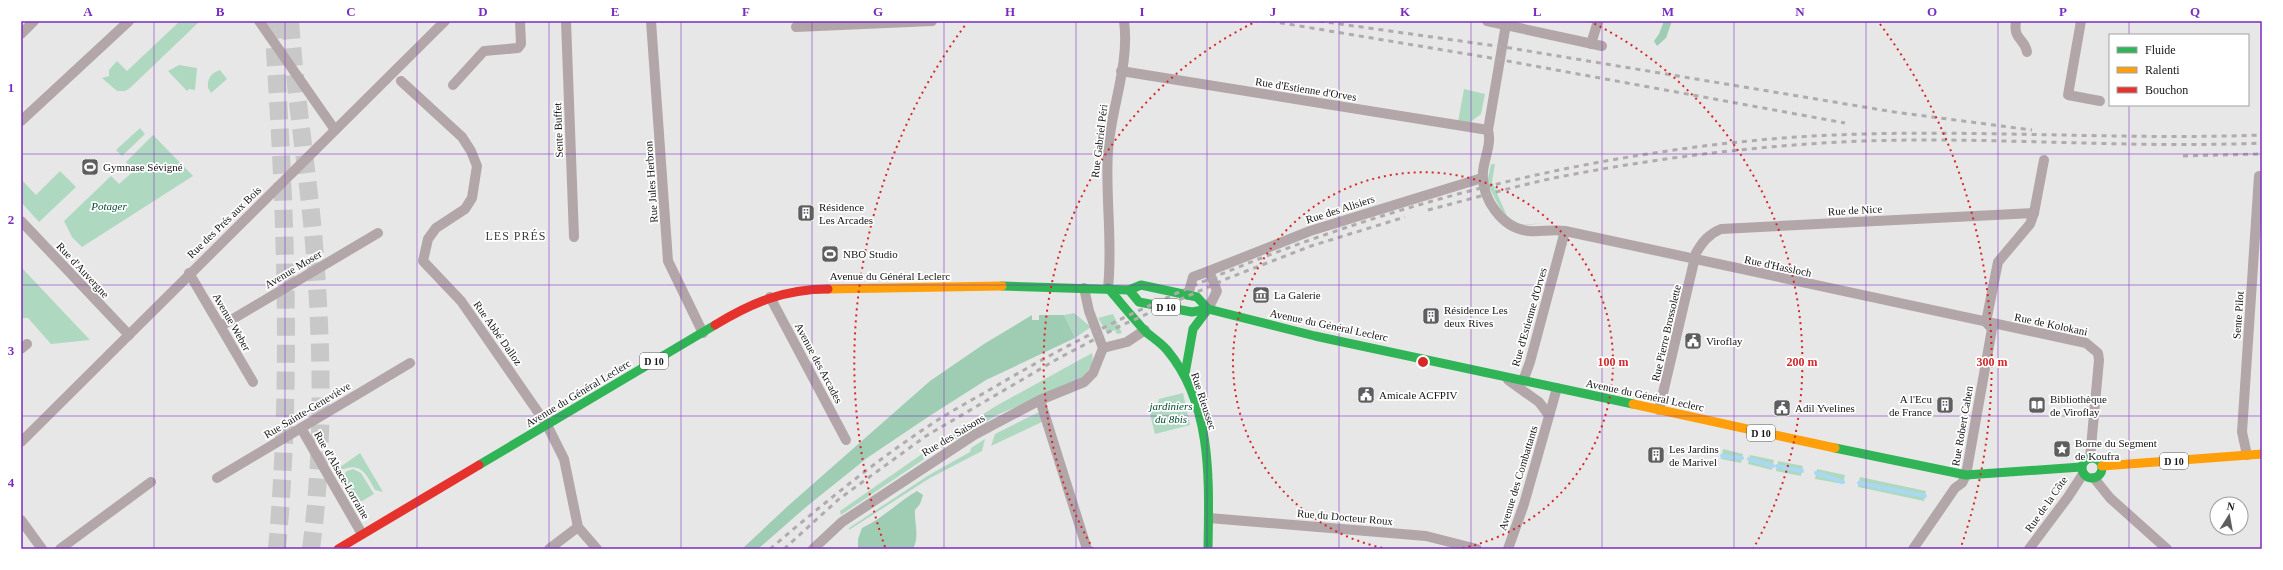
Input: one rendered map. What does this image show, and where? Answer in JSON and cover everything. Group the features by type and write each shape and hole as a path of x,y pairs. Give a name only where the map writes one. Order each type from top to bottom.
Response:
{"main road":[{"name":"Avenue du Général Leclerc","path":"338,549 731,315 770,297 802,289 1108,288 1128,290 1141,285 1197,297 1208,309"},
{"name":"Rue Rieussec","path":"1108,288 1145,330 1167,350 1185,374 1201,421 1206,449 1209,518 1208,549"},
{"name":"Avenue du Général Leclerc","path":"1128,290 1139,302 1192,312 1208,309 1315,336 1882,459 1966,475 2082,470"},
{"path":"1185,374 1193,329 1208,309"},
{"name":"D 10","path":"2102,466 2262,454"},
{"path":"2090,458 2096,458 2102,466 2100,474 2094,478 2086,477 2082,470 2084,461 2090,458"}],"street":[{"path":"21,34 34,21"},
{"path":"21,121 129,21"},
{"path":"259,21 335,130"},
{"name":"Rue des Prés aux Bois","path":"21,442 189,273 445,21"},
{"path":"453,85 484,51 518,48 521,44 520,21"},
{"name":"Sente Buffet","path":"566,21 574,238"},
{"name":"Rue Jules Herbron","path":"651,21 668,261 703,333"},
{"path":"796,27 932,21"},
{"name":"Rue Gabriel Péri","path":"1108,288 1110,268 1106,184 1108,148 1125,45 1124,21"},
{"path":"1487,21 1602,46"},
{"path":"1591,44 1598,21"},
{"path":"2016,21 2015,32 2017,38 2026,47 2026,52"},
{"path":"2081,21 2068,95 2100,101"},
{"path":"1506,24 1488,130 1490,138 1482,178 1490,204 1510,226 1528,231 1565,231"},
{"name":"Rue d'Estienne d'Orves","path":"1121,71 1488,130"},
{"name":"Rue Abbé Dalloz","path":"401,81 462,137 471,151 477,166 472,198 465,209 436,228 428,239 423,261 461,301 547,425 564,459 578,527"},
{"name":"Rue Robert Cahen","path":"1966,475 1992,329 1986,322 1998,262 2030,224 2034,213 2044,160"},
{"name":"Sente Pilot","path":"2247,454 2242,432 2259,176"},
{"name":"Rue des Alisiers","path":"1188,294 1194,277 1209,271 1340,221 1482,178"},
{"name":"Rue de Nice","path":"1694,260 1702,241 1712,233 1721,229 2034,213"},
{"name":"Rue d'Auvergne","path":"21,221 129,335"},
{"name":"Rue d'Estienne d'Orves","path":"1523,381 1530,362 1565,231"},
{"name":"Rue d'Hassloch","path":"1565,231 1986,322"},
{"name":"Avenue Moser","path":"221,326 378,233"},
{"name":"Rue Pierre Brossolette","path":"1659,410 1694,260"},
{"path":"1208,309 1217,291 1209,271"},
{"name":"Avenue Weber","path":"189,273 253,382"},
{"path":"1084,288 1089,311 1103,348 1127,342 1145,330"},
{"name":"Avenue des Arcades","path":"770,297 846,440"},
{"name":"Rue de Kolokani","path":"1986,322 2090,345 2098,355 2098,374 2090,458"},
{"name":"Rue des Saisons","path":"813,549 842,522 974,435 1040,400 1084,382 1093,373 1103,348"},
{"name":"Rue Sainte-Geneviève","path":"217,478 410,363"},
{"name":"Avenue des Combattants","path":"1503,377 1539,402 1548,414"},
{"name":"Avenue des Combattants","path":"1508,549 1529,489 1548,414 1557,388"},
{"path":"1040,400 1087,549"},
{"name":"Rue d'Alsace-Lorraine","path":"302,428 362,534"},
{"name":"Rue de la Côte","path":"2029,549 2068,497 2082,470"},
{"path":"1913,549 1955,488 1962,483 1966,475"},
{"path":"2094,478 2110,498 2167,549"},
{"path":"60,549 151,482"},
{"name":"Rue du Docteur Roux","path":"1209,518 1426,536 1477,549"},
{"path":"21,520 42,549"},
{"path":"549,549 578,527 597,549"}],"green space":[{"path":"180,21 200,21 130,88 125,91 117,91 102,78 109,76 109,70 117,61 127,71"},
{"path":"1664,21 1672,21 1666,38 1657,46 1654,41 1659,34"},
{"path":"179,65 197,68 195,90 189,89 187,91 168,71"},
{"path":"220,70 227,79 211,93 208,88 209,79 212,74"},
{"path":"1464,89 1485,94 1481,114 1469,123 1458,122"},
{"path":"140,128 145,134 122,156 116,150"},
{"name":"Potager","path":"153,135 193,176 82,247 72,237 64,221 111,176 119,184 134,171 126,162"},
{"path":"1491,164 1495,164 1492,182 1507,216 1521,225 1544,223 1521,226 1505,218 1487,183"},
{"path":"60,171 76,187 39,222 21,202 21,179 36,195"},
{"path":"21,267 90,340 51,344 28,318 21,318"},
{"path":"1074,313 1091,327 1075,338 1064,315"},
{"path":"1113,314 1122,333 1117,334 1115,330 1107,333 1098,318"},
{"path":"1032,315 1032,320 1039,320 1039,315 1064,315 1075,338 986,380 867,458 806,507 758,549 742,549 789,505 930,381 984,344"},
{"path":"1092,353 1093,357 1091,365 1087,372 1078,381 997,415 959,439 954,439 841,515 840,511 945,438 996,406"},
{"name":"jardiniers du 8bis","path":"1183,393 1190,425 1155,434 1148,406 1158,403 1159,399"},
{"path":"1039,412 1044,421 991,446 995,434"},
{"path":"985,439 982,451 930,478 849,530 849,528 929,475 970,452 971,448"},
{"path":"1723,449 1743,454 1741,463 1721,459"},
{"path":"360,453 383,492 375,490 362,470 352,467 339,471 336,470"},
{"path":"1750,455 1774,460 1772,470 1748,464"},
{"path":"1778,461 1803,466 1801,476 1776,471"},
{"path":"353,469 361,473 374,494 357,504 341,477 347,471"},
{"path":"1817,469 1845,475 1843,484 1815,479"},
{"path":"1860,477 1926,491 1924,501 1858,487"},
{"path":"917,491 923,495 920,504 915,510 916,539 913,549 858,549 858,539 862,528"}],"waterway":[{"path":"1722,456 1742,458"},
{"path":"1749,459 1773,466"},
{"path":"1777,466 1802,471"},
{"path":"1816,473 1843,482"},
{"path":"1859,483 1925,496"}],"tunnel":[{"path":"273,21 281,153 286,285 285,417 277,549"},
{"path":"290,21 313,232 320,351 320,430 311,549"}],"railway":[{"path":"1270,21 1491,58 1845,123"},
{"path":"1319,21 1510,48 1894,112 2032,130"},
{"path":"770,549 863,473 931,424 1092,333 1185,289 1281,251 1379,217 1479,189 1580,166 1682,149 1783,138 1902,133 2142,136 2262,135"},
{"path":"1428,210 1526,184 1559,177 1664,159 1805,144 1893,140 2156,144 2262,143"},
{"path":"2183,156 2262,154"},
{"path":"784,549 839,499 926,436 1059,358 1122,325 1231,277 1311,246 1405,217"}],"traffic: fast":[{"path":"1002,286 1129,290 1141,285 1197,297 1208,309"},
{"path":"1108,288 1146,332 1167,350 1182,372 1193,395 1200,419 1208,471 1208,549"},
{"path":"1129,290 1139,302 1192,312 1208,309 1315,336 1633,404"},
{"path":"1185,374 1193,329 1208,309"},
{"path":"479,465 715,325"},
{"path":"1835,448 1966,475 2081,467"},
{"path":"2088,458 2096,458 2102,464 2102,468 2102,472 2096,478 2088,478 2082,472 2082,464 2088,458"}],"traffic: slow":[{"path":"828,289 1002,286"},
{"path":"1633,404 1835,448"},
{"path":"2102,466 2262,454"}],"traffic: jam":[{"path":"715,325 742,310 768,299 797,292 828,289"},
{"path":"338,549 479,465"}],"place":[{"name":"Gymnase Sévigné","path":"90,167"},
{"name":"Résidence Les Arcades","path":"806,213"},
{"name":"NBO Studio","path":"830,254"},
{"name":"La Galerie","path":"1261,295"},
{"name":"Résidence Les deux Rives","path":"1431,316"},
{"name":"Viroflay","path":"1693,341"},
{"name":"Amicale ACFPIV","path":"1366,395"},
{"name":"A l'Ecu de France","path":"1945,405"},
{"name":"Bibliothèque de Viroflay","path":"2037,405"},
{"name":"Adil Yvelines","path":"1782,408"},
{"name":"Borne du Segment de Koufra","path":"2062,449"},
{"name":"Les Jardins de Marivel","path":"1656,455"}],"district":[{"name":"LES PRÉS","path":"516,236"}]}
